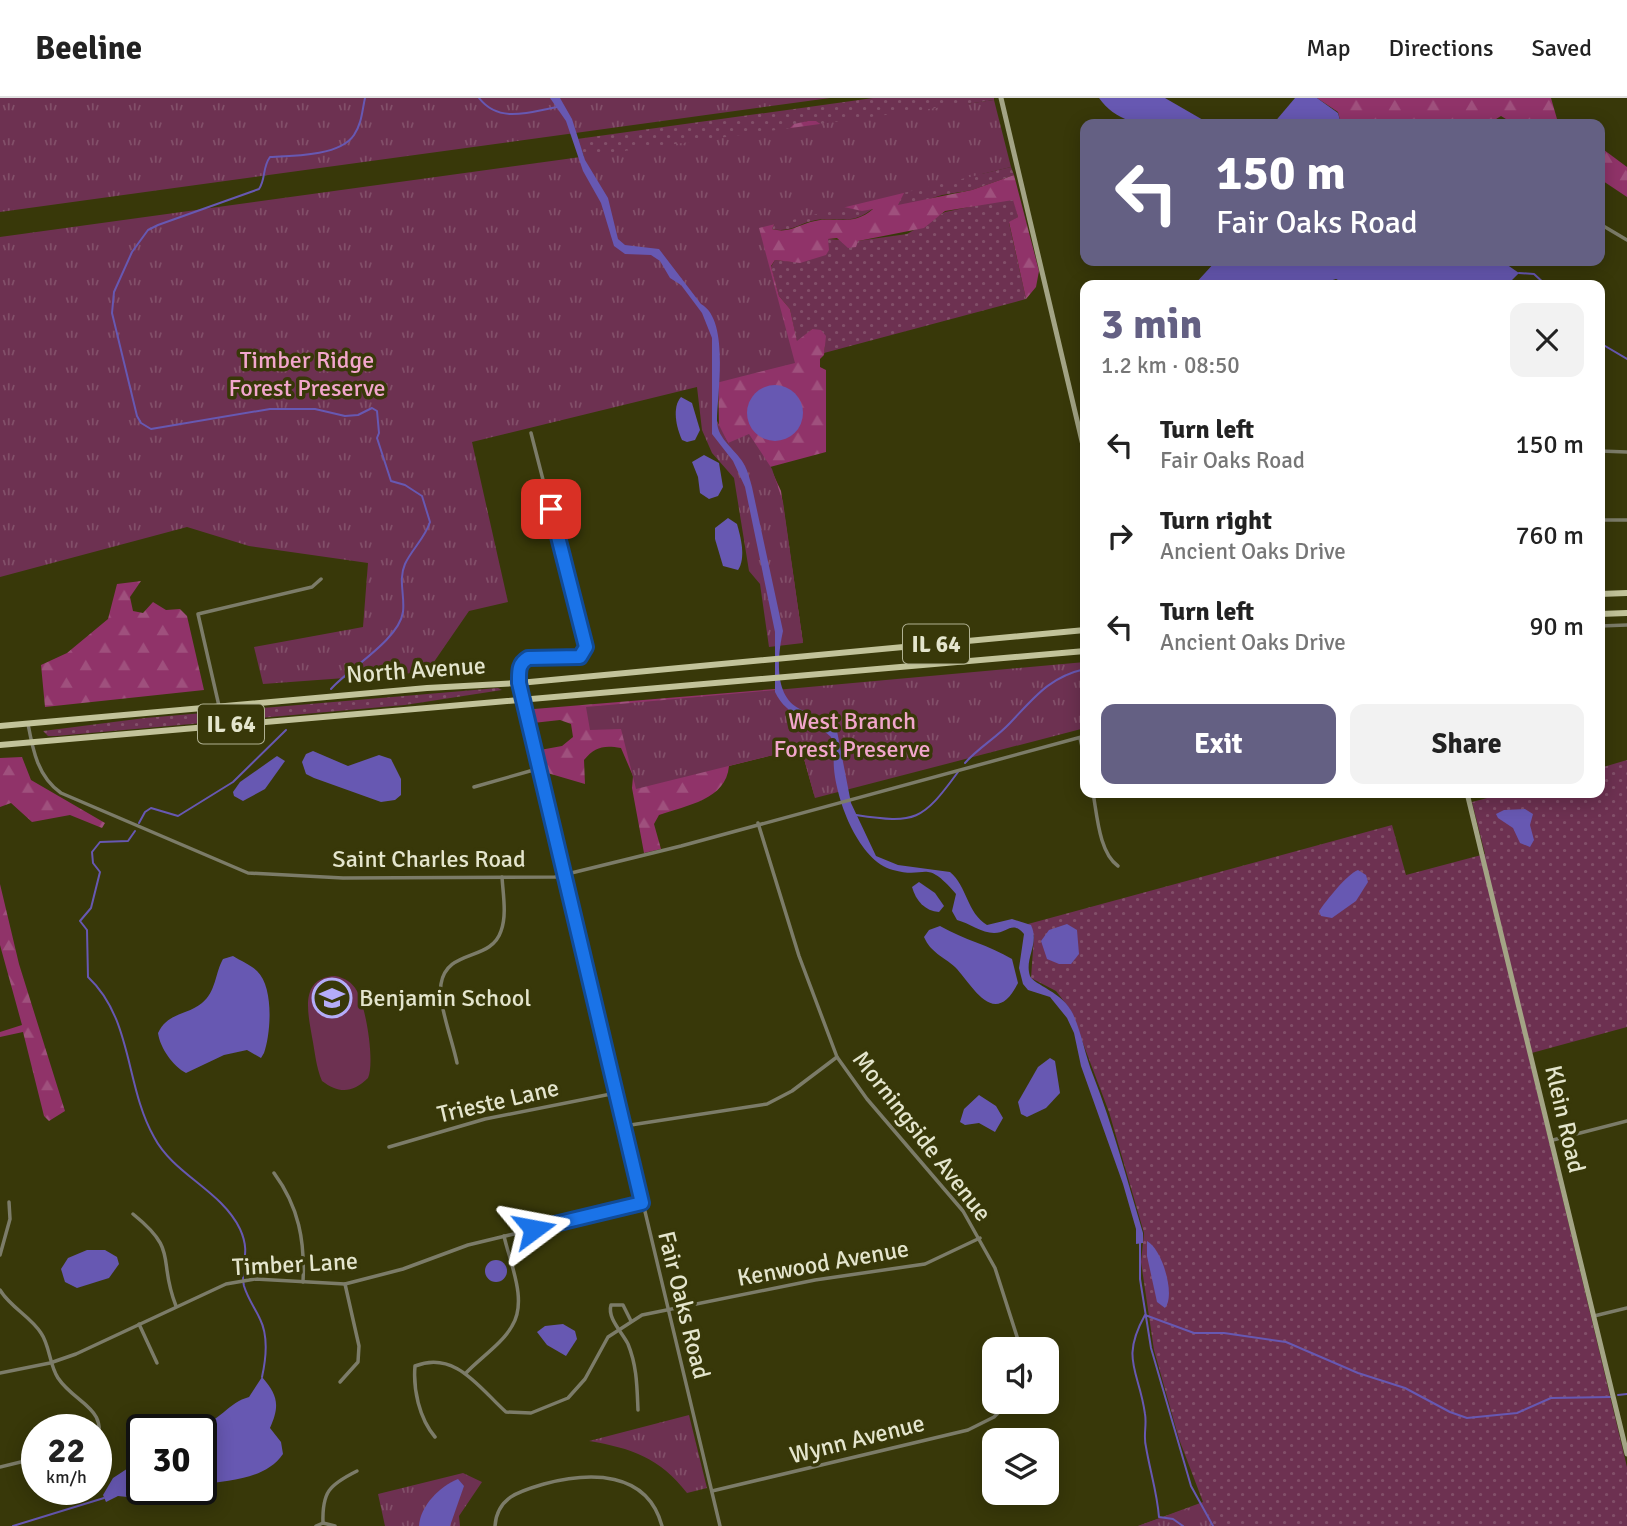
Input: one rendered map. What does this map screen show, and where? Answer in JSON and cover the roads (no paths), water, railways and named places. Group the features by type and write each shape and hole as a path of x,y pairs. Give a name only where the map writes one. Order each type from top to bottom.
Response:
{"main road":[{"path":"1605,594 1627,593"},
{"path":"1605,614 1627,613"},
{"name":"North Avenue","path":"0,726 519,683 1080,630"},
{"name":"North Avenue","path":"0,745 1080,651"}],"street":[{"path":"1001,98 1080,433"},
{"path":"1605,227 1627,240"},
{"path":"519,683 519,669 522,662 528,658 580,657 586,647 531,433"},
{"path":"1605,451 1627,452"},
{"path":"1605,520 1627,520"},
{"path":"219,706 198,614 312,587 321,579"},
{"path":"1605,626 1627,625"},
{"name":"Fair Oaks Road","path":"519,683 537,769 720,1526"},
{"name":"Saint Charles Road","path":"28,723 31,742 45,779 61,793 248,873 343,878 563,876 1080,737"},
{"path":"474,787 537,769"},
{"path":"1094,798 1106,852 1118,866"},
{"name":"Klein Road","path":"1468,798 1627,1453"},
{"name":"Morningside Avenue","path":"758,823 802,965 837,1057 867,1099 948,1190 980,1238 1009,1305 1018,1337"},
{"path":"457,1063 441,993 442,980 454,961 486,950 498,939 503,922 502,877"},
{"path":"624,1126 767,1104 792,1091 837,1057"},
{"name":"Trieste Lane","path":"389,1147 485,1119 616,1093"},
{"path":"1553,1140 1627,1121"},
{"path":"274,1173 286,1189 298,1217 304,1249 303,1282"},
{"path":"0,1255 10,1219 9,1202"},
{"name":"Timber Lane","path":"0,1373 50,1363 206,1291 242,1281 345,1284 403,1269 461,1247 642,1203"},
{"path":"133,1214 161,1241 169,1287 176,1306"},
{"path":"466,1373 502,1338 516,1315 517,1291 504,1236"},
{"name":"Kenwood Avenue","path":"619,1328 631,1321 667,1310 816,1280 925,1264 980,1238"},
{"path":"340,1382 358,1362 359,1354 345,1284"},
{"path":"0,1290 42,1334 50,1363 61,1381 95,1414"},
{"path":"631,1321 623,1305 615,1303 610,1312 633,1363 639,1389 638,1410"},
{"path":"1594,1316 1627,1308"},
{"path":"139,1324 157,1363"},
{"path":"435,1437 422,1413 414,1382 415,1366 433,1361 466,1373 506,1412 524,1414 551,1407 576,1391 601,1346 619,1328"},
{"name":"Wynn Avenue","path":"712,1492 968,1430 997,1414"},
{"path":"0,1467 21,1462"},
{"path":"323,1523 322,1504 327,1491 357,1471"},
{"path":"495,1526 500,1506 511,1495 585,1475 609,1478 636,1488 654,1507 662,1526"},
{"path":"316,1526 323,1523 335,1526"}],"waterway":[{"path":"331,689 383,643 399,623 403,612 403,570 430,522 422,496 405,485 391,481 377,438 377,411 372,408 358,415 345,416 315,409 270,409 151,429 141,423 137,416 112,313 114,292 132,252 148,230 259,189 270,157 315,154 347,142 359,126 365,98"},
{"path":"479,98 487,106 505,114 557,107"},
{"path":"1519,273 1534,274 1541,280"},
{"path":"1605,346 1627,359"},
{"path":"965,763 1043,690 1061,677 1080,671"},
{"path":"139,823 145,812 151,808 178,816 233,782 286,730"},
{"path":"856,815 892,819 916,815 935,801 958,772"},
{"path":"135,831 128,841 100,842 92,852 93,863 100,872 91,908 80,921 87,930 88,977 103,994 113,1013 138,1096 154,1137 173,1162 232,1215 240,1229 245,1246 244,1286 265,1333 262,1377"},
{"path":"1140,1242 1140,1279 1151,1348 1191,1486 1213,1526"},
{"path":"1183,1526 1173,1519 1159,1517 1145,1443 1145,1414 1132,1354 1145,1315 1194,1333 1224,1333 1286,1342 1358,1373 1405,1388 1467,1418 1517,1413 1551,1398 1610,1397"},
{"path":"1618,1395 1627,1394"},
{"path":"13,1526 81,1505"}],"place":[{"name":"Benjamin School","path":"332,998"}],"park label":[{"name":"Timber Ridge Forest Preserve","path":"307,374"},
{"name":"West Branch Forest Preserve","path":"852,735"}]}
